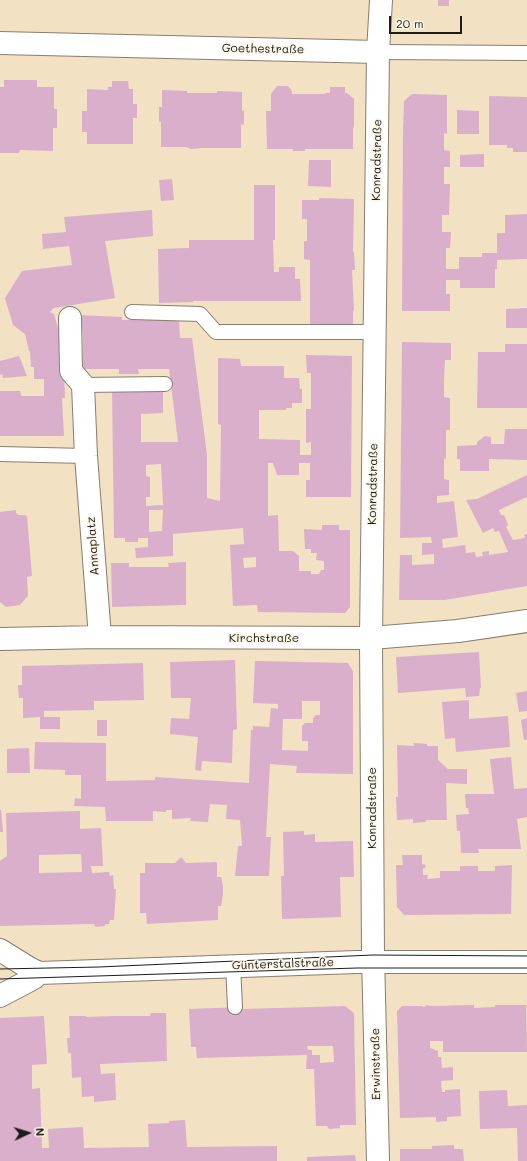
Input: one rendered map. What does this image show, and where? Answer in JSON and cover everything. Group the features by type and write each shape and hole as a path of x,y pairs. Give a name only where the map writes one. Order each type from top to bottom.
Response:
{"street":[{"name":"Konradstraße","path":"373,965 371,638 378,52 381,0"},
{"name":"Goethestraße","path":"0,42 378,52"},
{"path":"70,318 71,371 83,385"},
{"name":"Annaplatz","path":"83,385 86,456 100,637"},
{"name":"Kirchstraße","path":"0,639 100,637 371,638 458,632 527,621"},
{"path":"0,950 39,973 34,978 0,996"},
{"name":"Günterstalstraße","path":"39,973 233,965 373,965 527,962"},
{"name":"Erwinstraße","path":"373,965 378,1161"}],"lane":[{"name":"Goethestraße","path":"378,52 527,53"},
{"path":"132,312 200,314 216,332 375,332"},
{"path":"83,385 165,384"},
{"path":"0,454 86,456"},
{"path":"233,965 235,1007"}],"building":[{"path":"438,0 449,0 449,6 438,6"},
{"path":"4,80 37,80 37,87 54,87 54,109 57,109 57,128 53,128 53,151 20,150 19,153 0,153 0,87 4,87"},
{"path":"112,81 128,81 129,89 133,89 133,104 137,104 137,118 133,118 133,144 87,144 87,132 82,132 82,111 87,111 87,89 108,90 108,87 112,87"},
{"path":"277,86 288,86 292,91 292,94 325,94 330,93 330,87 345,87 345,93 354,99 353,149 305,149 305,151 293,151 293,149 267,149 266,111 271,111 271,94"},
{"path":"162,90 187,91 187,93 217,93 217,91 242,92 244,125 241,124 241,148 191,149 186,147 161,147 161,122 159,122 159,107 162,107"},
{"path":"412,94 447,95 447,134 444,133 444,150 450,151 450,167 444,167 444,184 450,184 449,215 442,215 442,232 451,232 450,248 446,248 446,269 459,269 459,257 482,257 482,253 497,253 497,233 505,233 505,215 527,214 527,259 497,260 497,269 495,269 495,288 460,288 460,280 446,280 446,294 450,294 450,311 402,311 404,101"},
{"path":"489,96 527,97 527,152 513,152 513,148 507,148 507,145 489,145"},
{"path":"457,110 479,111 479,134 457,134"},
{"path":"484,154 484,167 460,167 460,155"},
{"path":"309,160 331,160 331,187 308,186"},
{"path":"172,179 174,200 161,201 159,180"},
{"path":"254,185 275,185 275,240 273,240 274,272 279,272 279,267 295,267 295,279 300,279 301,301 193,301 159,303 158,249 189,248 189,240 254,240"},
{"path":"319,198 354,199 353,252 355,270 352,270 354,310 353,324 310,324 310,260 304,259 304,241 307,241 307,219 302,219 302,200 319,200"},
{"path":"152,210 153,236 105,241 115,298 54,308 50,312 54,314 63,342 65,398 62,398 64,436 0,436 0,391 20,391 21,396 44,396 44,379 34,379 34,367 31,367 30,351 25,334 13,325 5,298 22,271 72,265 69,246 43,249 42,234 66,232 64,217"},
{"path":"527,308 527,328 506,328 506,309"},
{"path":"79,315 122,317 122,320 179,320 180,338 192,338 207,455 207,498 220,501 221,425 218,424 218,358 240,359 241,366 284,366 284,378 299,378 300,389 302,389 302,403 292,403 292,408 286,408 286,410 259,410 259,439 300,440 300,455 311,455 311,442 306,443 306,409 311,409 311,373 307,373 306,355 352,356 351,497 306,497 306,480 310,480 310,463 299,463 299,475 277,475 273,463 268,463 268,516 278,515 279,551 293,551 299,556 299,571 311,571 311,574 319,574 321,570 324,570 324,561 316,560 317,553 311,553 311,549 305,549 304,529 322,530 322,525 339,525 339,530 350,530 350,607 345,613 258,612 257,605 233,606 230,545 244,544 243,528 173,534 173,556 136,558 135,548 148,547 148,538 138,538 138,542 125,542 125,538 114,538 112,390 163,390 163,413 141,414 141,442 178,442 169,369 138,369 139,374 119,374 119,369 83,369 83,337 81,317","holes":["161,464 163,505 146,506 146,497 150,497 150,477 146,476 146,465","149,510 163,510 162,531 149,532","256,557 256,567 244,568 243,558"]},
{"path":"402,342 451,343 451,360 445,360 444,380 444,397 450,398 450,430 446,430 446,459 444,458 444,479 449,480 449,495 437,496 437,503 454,501 458,537 442,539 443,548 465,545 466,553 475,552 476,557 483,556 482,552 489,551 489,555 508,552 499,531 495,532 493,528 483,533 466,500 477,499 527,475 527,497 499,510 501,515 504,515 508,525 506,527 513,540 525,538 524,535 527,534 527,586 445,600 399,600 400,555 412,555 412,565 434,564 434,554 422,555 422,543 432,543 431,537 400,538"},
{"path":"505,344 527,344 527,408 477,408 478,352 505,352"},
{"path":"19,356 27,376 3,378 2,374 0,375 0,361"},
{"path":"505,429 527,429 527,460 489,459 489,471 460,471 460,459 457,459 457,446 477,445 477,442 485,436 491,437 491,444 504,444"},
{"path":"16,510 16,513 19,515 27,516 32,576 27,577 28,596 20,605 6,607 0,602 0,512"},
{"path":"186,562 186,605 112,607 111,563 129,563 129,567 169,567 168,563"},
{"path":"479,652 481,688 479,696 466,697 465,688 398,693 396,657"},
{"path":"235,660 237,729 233,730 232,763 202,761 201,771 195,770 198,737 170,734 171,718 189,719 191,698 171,698 170,662"},
{"path":"255,661 348,663 353,671 353,774 296,773 297,766 270,764 266,837 271,837 269,876 235,876 238,846 242,846 240,820 226,819 227,805 210,804 208,822 190,821 191,818 172,819 172,810 166,810 166,812 153,811 153,821 106,821 105,807 74,806 75,798 81,799 81,775 65,775 65,770 34,769 35,742 106,743 106,781 155,780 155,777 249,783 251,730 253,730 253,726 269,727 271,708 278,709 278,704 253,703","holes":["302,701 320,701 320,715 316,715 313,718 313,723 305,723 302,726 302,741 308,741 308,751 282,750 283,719 302,719"]},
{"path":"143,663 144,700 94,701 94,710 44,711 44,717 60,717 60,729 40,729 40,717 23,718 23,698 19,698 18,685 22,685 22,666"},
{"path":"527,691 527,711 519,712 516,693"},
{"path":"469,700 469,719 508,716 510,747 456,752 455,738 445,739 442,702"},
{"path":"527,718 527,740 524,740 521,720"},
{"path":"97,720 107,720 107,736 97,736"},
{"path":"413,743 427,744 427,746 438,746 438,760 448,769 467,769 467,784 446,783 447,820 426,820 426,822 413,823 413,819 397,820 397,745 414,746"},
{"path":"29,748 30,773 7,773 7,749"},
{"path":"511,757 514,789 527,788 527,817 517,819 521,849 478,849 479,853 461,853 460,831 457,831 456,815 469,814 468,808 466,808 465,794 494,794 490,759"},
{"path":"1,810 3,832 0,832"},
{"path":"80,811 80,829 101,828 103,866 91,866 92,873 109,872 110,876 113,875 114,889 116,889 114,920 110,920 109,924 105,924 105,926 95,927 94,924 0,926 0,861 7,856 6,813","holes":["81,854 82,872 39,873 39,855"]},
{"path":"304,831 304,835 315,834 315,842 353,841 354,877 340,877 341,917 282,919 281,876 284,876 283,832"},
{"path":"402,855 422,855 422,864 426,865 425,868 423,868 423,875 428,875 427,879 440,878 440,871 460,871 460,866 478,866 478,871 495,871 495,866 512,865 511,914 404,915 397,907 396,865 403,865"},
{"path":"181,857 186,863 217,862 217,877 221,877 223,886 221,906 218,906 218,920 147,924 146,913 140,913 140,873 145,873 145,863 175,863"},
{"path":"427,1005 474,1005 474,1008 495,1007 495,1005 526,1005 527,1052 443,1052 443,1041 430,1041 430,1048 438,1051 438,1057 441,1057 442,1068 453,1067 453,1080 441,1081 442,1092 445,1092 445,1090 460,1089 461,1116 447,1117 447,1121 436,1122 436,1117 400,1118 397,1011 402,1006 424,1007"},
{"path":"345,1006 354,1013 356,1125 340,1125 340,1128 329,1129 327,1126 316,1126 314,1069 306,1069 307,1055 197,1058 196,1047 191,1047 189,1009 243,1007 243,1009","holes":["307,1046 333,1046 334,1062 320,1063 320,1055 312,1055 312,1050 308,1050"]},
{"path":"151,1013 166,1013 167,1061 100,1064 101,1074 115,1073 116,1100 94,1102 94,1096 82,1097 81,1077 72,1078 71,1053 68,1053 67,1038 70,1038 69,1016 150,1016"},
{"path":"44,1016 47,1064 32,1065 32,1089 40,1088 42,1148 49,1148 48,1129 83,1127 84,1148 149,1147 148,1124 169,1123 169,1121 185,1120 187,1147 277,1146 277,1161 0,1161 0,1018"},
{"path":"507,1090 508,1106 527,1105 527,1161 518,1161 517,1128 480,1129 479,1091"},
{"path":"454,1145 454,1149 463,1149 464,1161 400,1161 400,1149 432,1149 432,1146"},
{"path":"355,1155 356,1161 307,1161 307,1157"}],"tram line":[{"path":"0,969 99,967 373,955 527,956"},
{"path":"0,979 357,968 527,968"}]}
